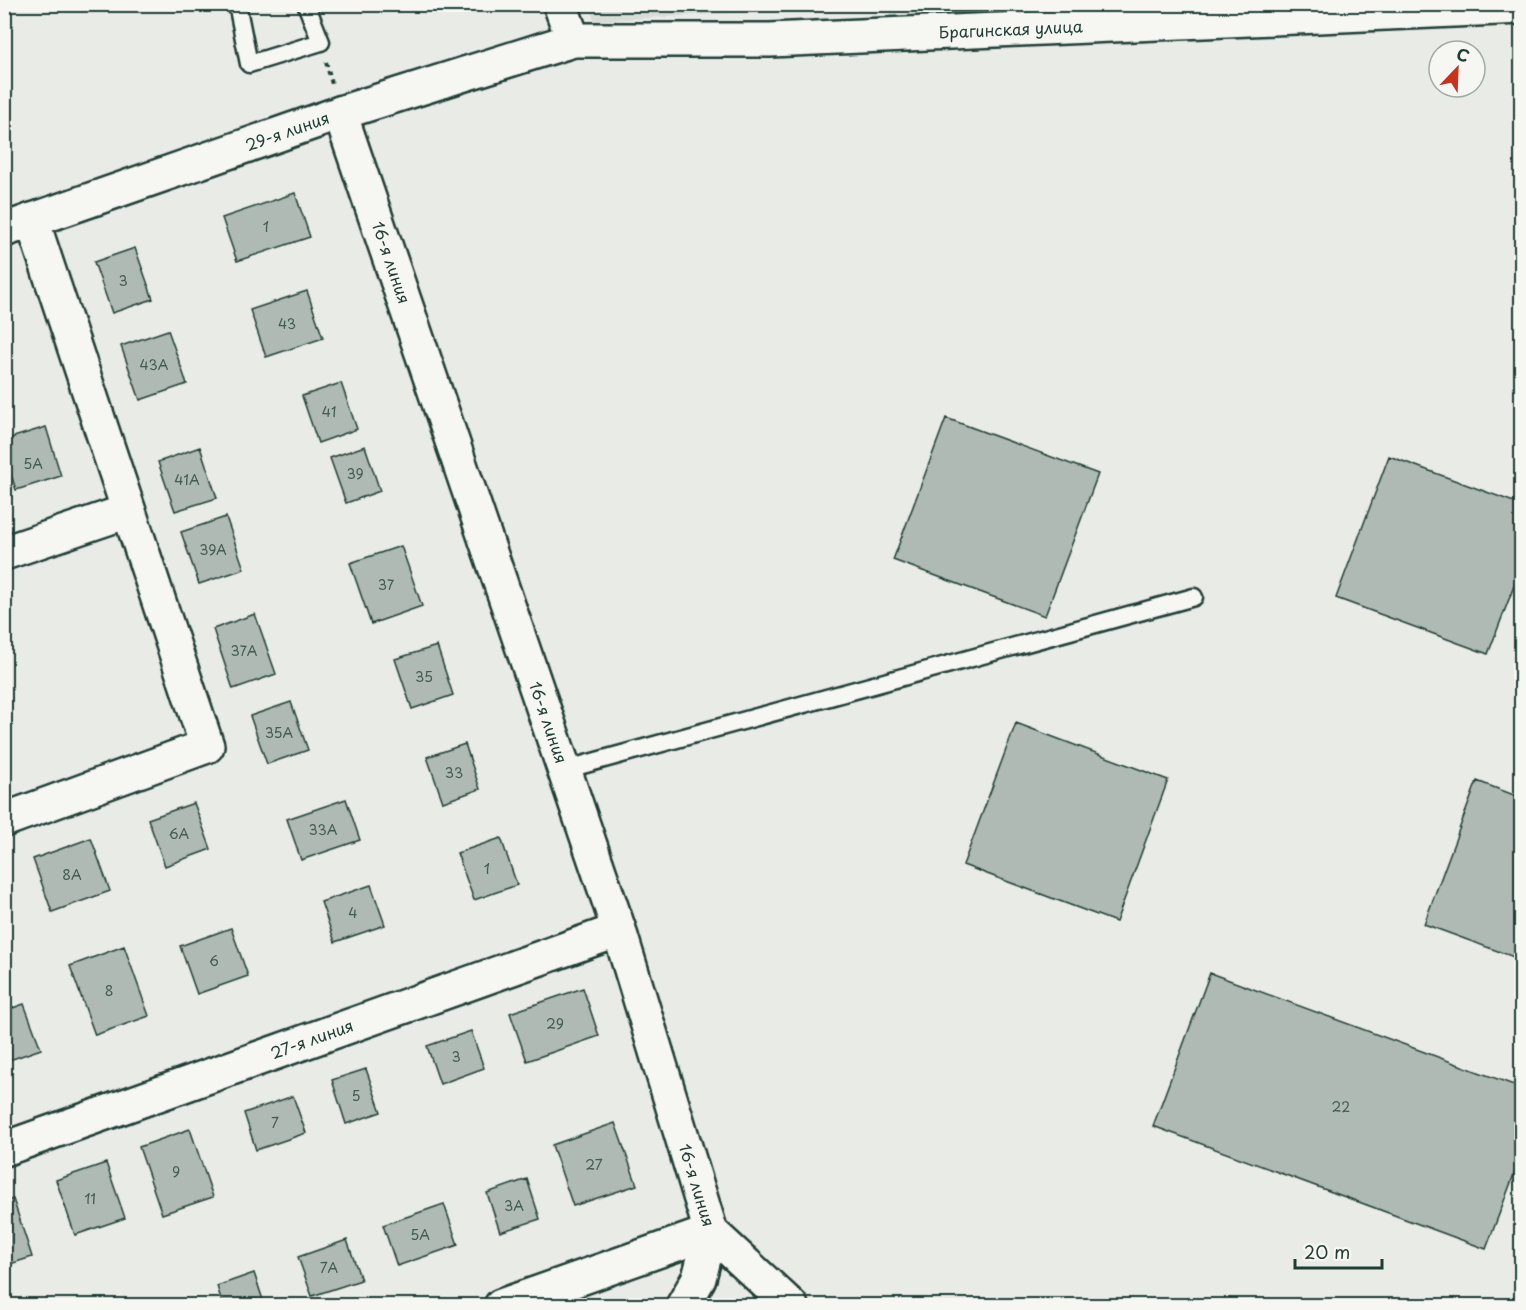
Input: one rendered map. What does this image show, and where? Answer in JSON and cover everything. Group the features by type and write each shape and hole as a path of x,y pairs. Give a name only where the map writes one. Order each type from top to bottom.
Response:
{"street":[{"path":"560,4 573,40"},
{"name":"Брагинская улица","path":"573,40 770,40 1352,10 1521,7"},
{"name":"29-я линия","path":"18,225 340,113 573,40"},
{"name":"16-я линия","path":"340,113 619,930 711,1232 791,1305"},
{"path":"4,820 207,746 128,511 18,225"},
{"path":"4,553 128,511"},
{"name":"27-я линия","path":"4,1149 619,930"},
{"path":"501,1305 711,1232"},
{"path":"683,1305 699,1278 711,1232"}],"lane":[{"path":"237,4 249,64 321,42 306,4"},
{"path":"564,770 1194,597"}],"path":[{"path":"321,42 340,113"}],"shaded area":[{"path":"589,4 867,4 867,5 594,21"}],"building":[{"path":"295,193 310,237 237,261 222,218"},
{"path":"135,248 153,299 112,313 94,262"},
{"path":"307,291 323,338 266,357 250,310"},
{"path":"168,330 187,384 140,400 121,346"},
{"path":"341,383 357,429 318,443 302,396"},
{"path":"946,418 1098,474 1045,616 893,560"},
{"path":"46,427 61,476 16,490 4,452 4,440"},
{"path":"365,446 380,491 346,503 330,458"},
{"path":"200,447 217,498 175,511 158,462"},
{"path":"1389,456 1522,505 1522,565 1488,654 1336,598"},
{"path":"226,517 244,569 199,584 181,532"},
{"path":"401,546 422,606 371,624 350,563"},
{"path":"255,614 276,674 233,689 213,629"},
{"path":"437,646 453,695 412,709 395,659"},
{"path":"291,702 308,750 267,764 250,716"},
{"path":"1016,723 1168,780 1116,922 963,865"},
{"path":"465,744 480,789 443,802 427,757"},
{"path":"1477,781 1522,798 1522,960 1424,924"},
{"path":"346,799 360,840 301,860 287,819"},
{"path":"194,803 211,849 165,866 148,819"},
{"path":"91,838 110,891 52,912 33,859"},
{"path":"501,838 517,885 474,900 457,853"},
{"path":"371,885 385,925 335,942 321,902"},
{"path":"231,928 248,976 197,994 180,946"},
{"path":"124,946 149,1016 95,1035 70,966"},
{"path":"1210,973 1522,1088 1522,1153 1486,1249 1153,1126"},
{"path":"583,988 599,1036 527,1061 510,1013"},
{"path":"24,1004 41,1049 4,1062 4,1011"},
{"path":"471,1031 484,1068 440,1084 427,1046"},
{"path":"366,1069 381,1112 346,1124 332,1080"},
{"path":"293,1096 306,1133 256,1150 244,1113"},
{"path":"615,1123 637,1185 573,1206 552,1145"},
{"path":"190,1129 213,1197 162,1214 139,1147"},
{"path":"106,1163 125,1218 75,1235 56,1180"},
{"path":"527,1179 540,1219 500,1232 487,1193"},
{"path":"13,1199 32,1257 4,1266 4,1202"},
{"path":"444,1204 458,1245 397,1266 383,1225"},
{"path":"347,1240 361,1280 312,1296 298,1257"},
{"path":"254,1273 265,1306 223,1306 217,1286"}]}
